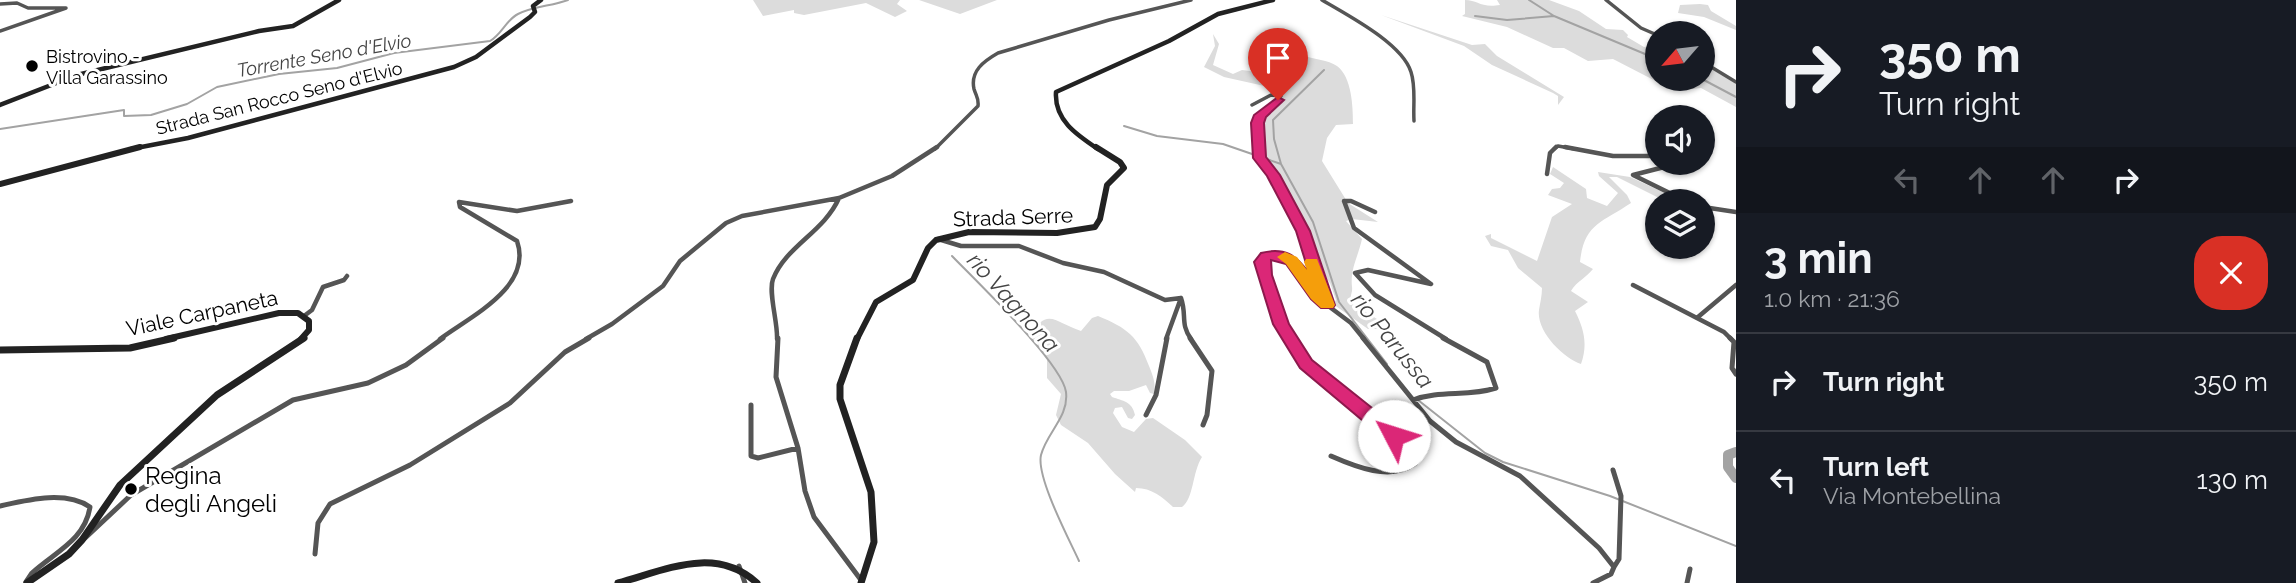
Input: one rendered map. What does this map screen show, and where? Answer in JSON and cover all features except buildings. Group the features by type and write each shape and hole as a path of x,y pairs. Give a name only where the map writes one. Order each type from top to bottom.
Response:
{"main road":[{"path":"0,105 77,75 259,31 293,26 339,0"},
{"name":"Strada San Rocco Seno d'Elvio","path":"0,184 111,153 188,138 454,67 476,57 541,0"},
{"name":"Strada Serre","path":"861,582 874,542 871,492 840,399 839,384 876,302 911,283 919,273 924,253 937,239 952,234 973,233 1071,233 1095,227 1100,219 1107,185 1124,168 1120,162 1069,128 1054,97 1056,92 1169,41 1218,14 1273,0"},
{"name":"Viale Carpaneta","path":"0,350 130,348 279,313 304,316 309,321 309,330 305,337 217,395 120,485 82,540 69,554 26,583"},
{"path":"618,583 701,562 718,561 739,566 757,583"}],"street":[{"path":"315,554 318,523 330,504 410,465 510,403 565,352 612,324 663,286 680,261 726,223 742,216 839,198 892,176 930,154 979,103 972,88 973,75 993,56 1109,20 1191,0"},
{"path":"1322,0 1366,29 1408,64 1413,77 1414,121"},
{"path":"1606,0 1645,30"},
{"path":"0,4 66,8 0,31"},
{"path":"1715,69 1736,82"},
{"path":"1252,105 1271,95 1281,96 1260,115 1257,123 1259,155 1303,231 1327,305"},
{"path":"1547,174 1550,153 1558,146 1613,156 1645,156"},
{"path":"1645,172 1633,175 1662,189"},
{"path":"839,198 831,216 786,258 778,269 772,287 778,325 776,377 798,448 805,491 814,517 861,582"},
{"path":"82,540 90,537 112,508 135,492 293,400 368,383 406,365 509,288 520,262 517,241 460,207 459,202 517,211 570,201"},
{"path":"1375,212 1351,201 1344,201 1354,229 1431,284 1368,270 1355,273 1357,280 1387,304 1487,362 1496,388 1469,396 1433,392 1416,399"},
{"path":"1715,209 1736,212"},
{"name":"Strada Serre","path":"937,239 961,246 1019,246 1063,263 1104,272 1165,300 1181,298"},
{"path":"1331,456 1359,468 1383,472 1408,470 1415,464 1388,429 1306,364 1281,324 1264,275 1262,262 1267,256 1279,255 1292,260 1317,295 1351,323 1416,399 1430,421 1457,442 1520,476 1615,566"},
{"path":"304,316 312,310 323,287 344,280 347,276"},
{"path":"1633,285 1724,332 1734,342 1732,368 1736,374"},
{"path":"1698,317 1736,285"},
{"path":"1146,415 1153,406 1166,340 1181,298"},
{"path":"1181,298 1184,307 1183,328 1212,371 1207,415 1203,425"},
{"path":"751,405 751,456 758,458 798,448"},
{"path":"1593,583 1611,574 1619,559 1621,500 1613,470"},
{"path":"0,506 70,498 88,503 90,507 86,524 71,544 30,575 26,583"},
{"path":"739,566 745,583"},
{"path":"1687,583 1690,569"}],"shaded area":[{"path":"753,0 900,0 897,4 907,11 895,17 866,3 804,15 794,13 794,10 763,16"},
{"path":"919,0 997,0 960,14"},
{"path":"1465,0 1493,6 1500,5 1497,0 1549,0 1579,11 1606,29 1623,30 1627,37 1645,47 1645,76 1613,59 1588,61 1564,48 1553,48 1507,27 1462,16 1465,14"},
{"path":"1680,5 1708,5 1711,11 1736,26 1736,30 1704,17 1678,13"},
{"path":"1381,15 1472,45 1485,44 1497,56 1564,97 1558,105 1558,96 1492,65 1464,46"},
{"path":"1213,34 1219,44 1213,65 1233,74 1242,70 1250,71 1277,83 1295,65 1303,62 1304,56 1337,66 1346,77 1351,93 1353,124 1336,125 1327,138 1322,161 1348,203 1378,222 1352,219 1346,221 1362,239 1352,274 1351,303 1377,319 1382,329 1368,329 1333,304 1336,300 1330,283 1316,265 1314,249 1278,176 1265,163 1261,154 1262,118 1281,101 1282,96 1269,87 1224,77 1204,67 1215,46"},
{"path":"1715,71 1736,83 1736,107 1707,91 1715,91"},
{"path":"1553,167 1586,189 1587,198 1607,206 1618,193 1598,172 1630,177 1656,189 1645,191 1617,177 1609,177 1627,195 1631,203 1596,226 1585,240 1582,249 1580,262 1593,269 1571,291 1588,302 1575,311 1584,337 1581,364 1566,356 1546,335 1539,318 1542,288 1518,268 1508,250 1491,246 1485,236 1491,234 1491,238 1537,261 1552,217 1572,204 1548,195 1552,189 1560,188 1564,183 1550,174"},
{"path":"1098,316 1124,329 1136,340 1154,380 1154,394 1150,393 1146,385 1110,394 1126,402 1134,410 1132,419 1128,418 1122,407 1115,408 1113,413 1122,427 1134,432 1146,419 1153,418 1185,440 1202,457 1189,498 1182,507 1173,507 1152,491 1136,488 1135,492 1088,443 1061,425 1056,415 1061,394 1047,378 1047,358 1029,338 1035,328 1047,319 1081,331 1092,318"}],"waterway":[{"name":"Torrente Seno d'Elvio","path":"0,129 124,110 124,116 151,115 187,104 217,87 279,74 337,68 394,53 490,41 518,14 568,0"},
{"path":"1529,0 1554,16"},
{"path":"1475,16 1507,20 1554,16"},
{"path":"1554,16 1645,54"},
{"name":"rio Parussa","path":"1281,164 1274,139 1273,120 1324,70"},
{"path":"1715,86 1736,97"},
{"path":"1124,126 1157,136 1223,144 1281,164"},
{"name":"rio Parussa","path":"1281,164 1313,222 1339,302 1387,364"},
{"name":"rio Vagnona","path":"952,256 1035,343 1061,379 1066,401 1061,417 1044,447 1041,465 1054,508 1079,561"},
{"name":"rio Parussa","path":"1418,400 1485,453 1503,462 1610,496 1736,546"},
{"path":"1736,452 1728,455 1728,467 1736,478"}],"slow traffic":[{"path":"1285,257 1292,260 1327,305 1312,262"}],"place":[{"name":"Bistrovino - Villa Garassino","path":"32,66"},
{"name":"Regina degli Angeli","path":"131,489"}],"route":[{"path":"1278,100 1260,115 1257,123 1260,158 1273,175 1303,231 1327,305 1292,260 1273,254 1267,256 1262,262 1264,275 1281,324 1306,364 1394,436"}]}
